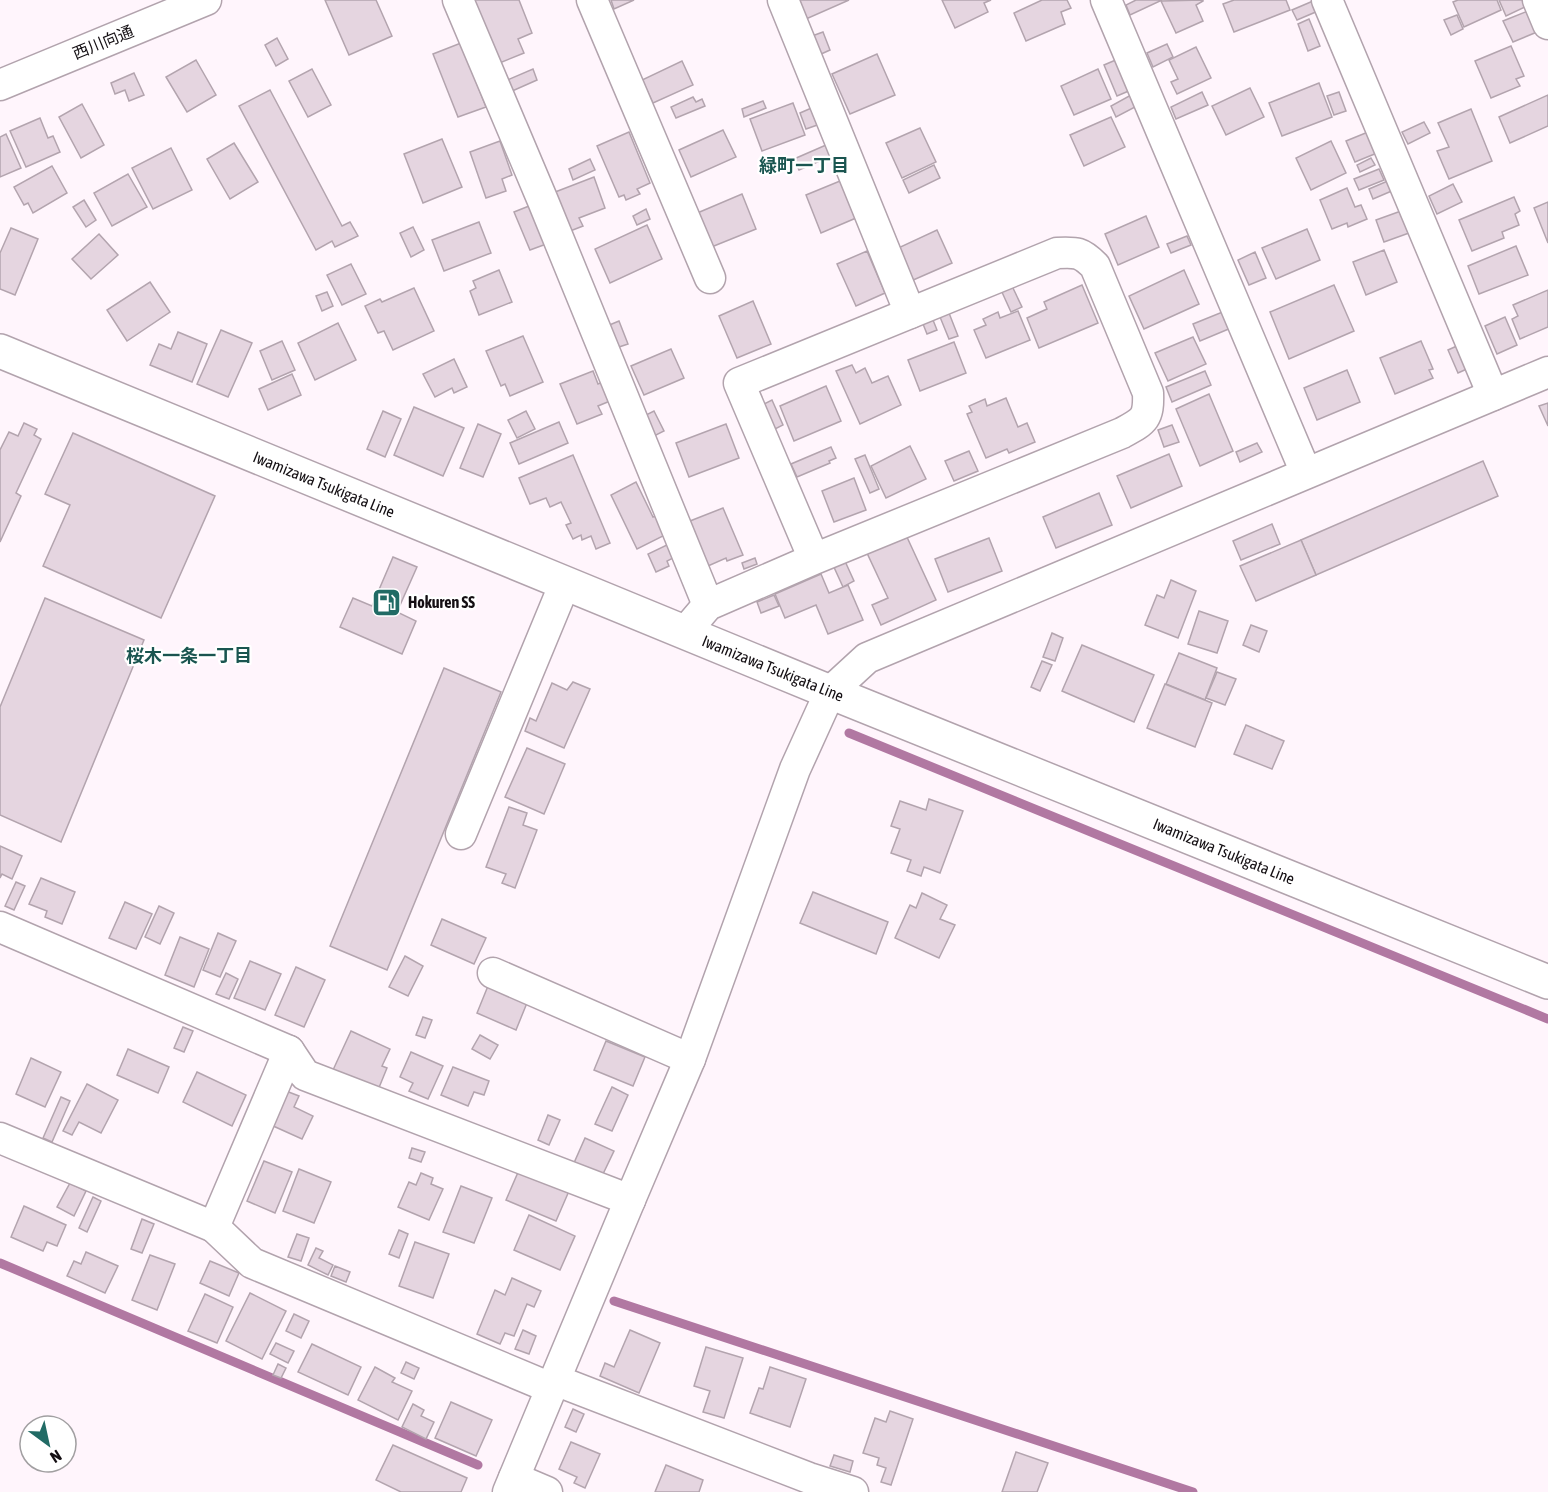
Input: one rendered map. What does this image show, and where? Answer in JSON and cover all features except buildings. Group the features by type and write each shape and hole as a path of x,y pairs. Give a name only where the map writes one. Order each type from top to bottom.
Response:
{"main road":[{"name":"Iwamizawa Tsukigata Line","path":"0,351 830,692 1548,982"}],"street":[{"name":"西川向通","path":"0,85 207,0"},
{"path":"458,0 708,605"},
{"path":"592,0 710,278"},
{"path":"783,0 910,313"},
{"path":"1106,0 1306,473"},
{"path":"1327,0 1494,395"},
{"path":"1538,0 1548,24"},
{"path":"685,632 708,605 814,559 1122,433 1137,425 1147,416 1148,393 1095,266 1084,255 1070,252 1057,253 739,383 814,559"},
{"path":"548,1492 511,1485 690,1059 795,769 830,692 867,658 1548,372"},
{"path":"461,834 566,583"},
{"path":"0,927 289,1051 305,1074 630,1200"},
{"path":"493,973 690,1059"},
{"path":"214,1227 289,1051"},
{"path":"0,1138 214,1227 252,1263 807,1485 853,1492"}],"waterway":[{"path":"849,733 1548,1019"},
{"path":"0,1263 478,1465"},
{"path":"614,1301 1193,1492"}],"place":[{"name":"Hokuren SS","path":"387,602"}],"district":[{"name":"緑町一丁目","path":"804,165"},
{"name":"桜木一条一丁目","path":"189,655"}]}
